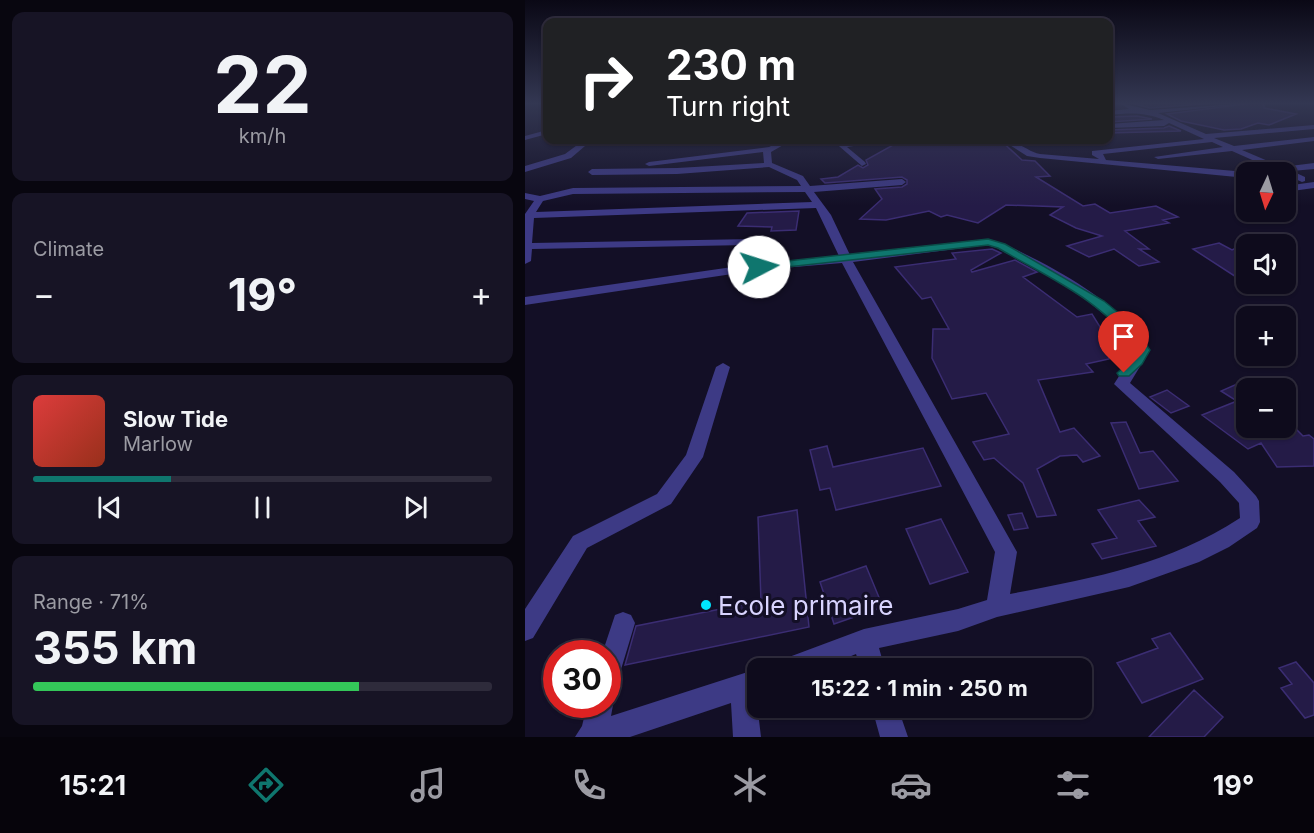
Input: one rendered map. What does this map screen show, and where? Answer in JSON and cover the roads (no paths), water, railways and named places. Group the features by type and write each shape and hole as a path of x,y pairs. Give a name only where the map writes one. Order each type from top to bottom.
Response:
{"street":[{"path":"1111,163 1095,153 1215,137"},
{"path":"1209,138 1259,162"},
{"path":"1158,158 1314,139"},
{"path":"525,169 569,156 584,144"},
{"path":"638,172 642,166 677,159 769,149 780,144"},
{"path":"839,144 862,164"},
{"path":"1013,144 1030,154 1040,156 1236,174"},
{"path":"769,149 766,158 769,165"},
{"path":"1296,168 1314,160"},
{"path":"592,172 677,171 769,165 798,176 826,215 846,259 1007,552 997,607"},
{"path":"662,213 677,171"},
{"path":"525,196 540,199 573,191 622,172"},
{"path":"1296,177 1314,181"},
{"path":"573,191 806,189 902,182"},
{"path":"1296,187 1314,185"},
{"path":"525,261 529,215 540,199"},
{"path":"529,215 662,213 817,205"},
{"path":"527,246 753,242 759,267"},
{"path":"525,301 759,267 988,242 1001,246 1100,303 1128,327 1143,350 1137,361 1124,373 1122,384 1227,477 1249,501 1250,522 1202,553 1144,575 997,607 958,620 864,640 818,658"},
{"path":"605,259 610,246"},
{"path":"525,630 580,542 664,499 694,457 723,367"},
{"path":"618,640 623,623"},
{"path":"864,640 870,658"},
{"path":"591,736 747,686"},
{"path":"591,736 596,718"},
{"path":"747,737 748,718"},
{"path":"888,718 894,737"}],"place":[{"name":"Ecole primaire","path":"706,605"}]}
